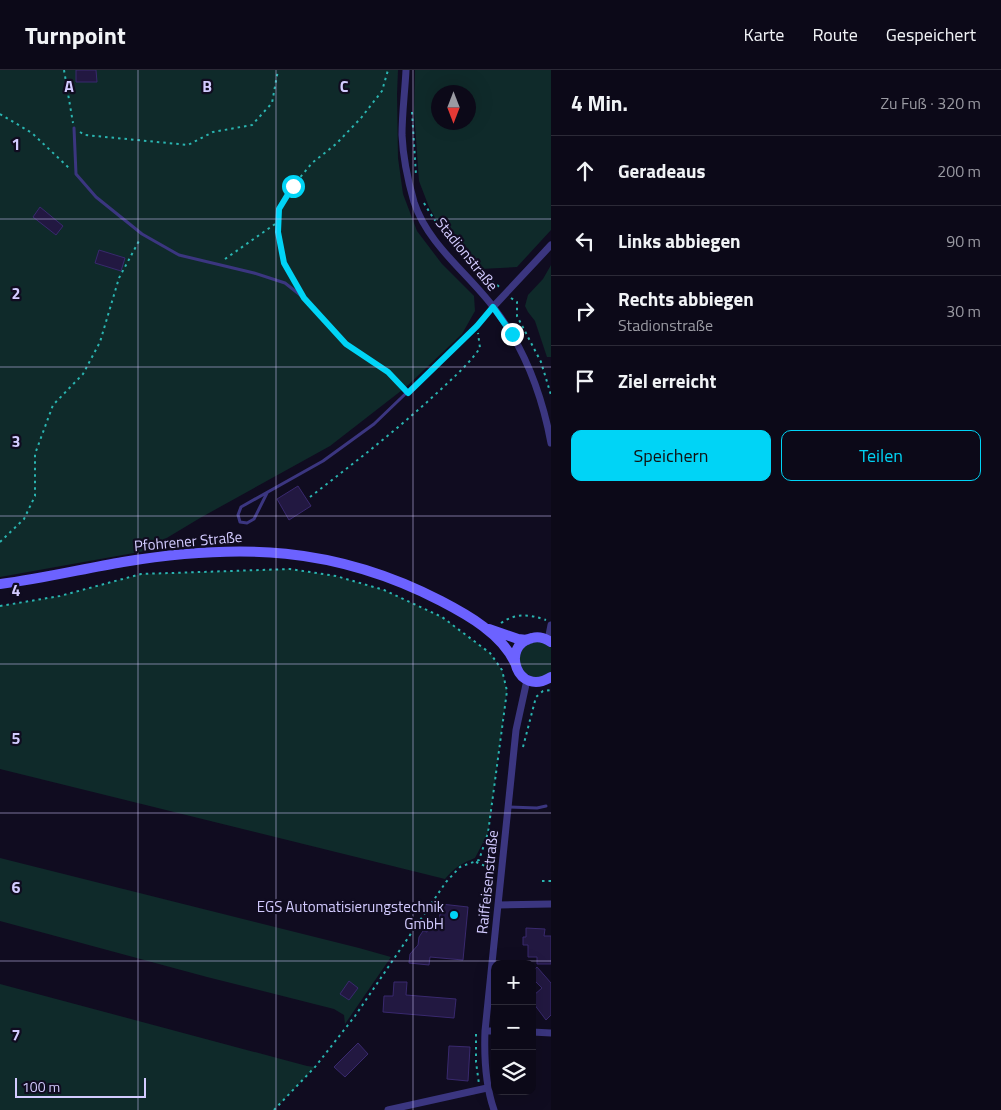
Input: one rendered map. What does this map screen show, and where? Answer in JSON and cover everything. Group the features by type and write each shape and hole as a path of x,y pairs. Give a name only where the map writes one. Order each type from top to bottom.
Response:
{"main road":[{"name":"Pfohrener Straße","path":"0,584 122,562 176,555 217,551 265,552 337,562 382,575 446,603 489,629 518,639 541,638 550,641"},
{"name":"Pfohrener Straße","path":"489,629 510,652 518,671 528,680"},
{"path":"515,663 517,649 527,640"},
{"path":"528,680 537,682 551,677"}],"street":[{"name":"Stadionstraße","path":"406,70 402,135 407,173 415,203 431,234 493,307 512,334 526,360 548,426 551,443"},
{"path":"493,307 551,245"},
{"path":"550,641 551,625"},
{"name":"Raiffeisenstraße","path":"494,1110 487,1088 484,1060 485,1031 516,730 528,680"},
{"path":"499,905 551,904"},
{"path":"485,1031 491,1031"},
{"path":"536,1032 551,1033"},
{"path":"388,1110 487,1088"}],"lane":[{"path":"74,128 76,174 96,197 142,234 179,255 254,273 285,283 304,298 346,344 388,372 408,393"},
{"path":"267,493 252,522 240,522 238,515 241,507 323,461 374,424 477,326 493,307"},
{"path":"509,807 538,808 546,806"}],"path":[{"path":"64,70 74,128 85,135 188,145 213,132 252,125 272,103 278,70"},
{"path":"296,284 284,263 278,232 279,209 293,186 312,163 336,144 361,118 382,91 388,70"},
{"path":"412,104 411,121 416,179"},
{"path":"0,114 32,133 76,174"},
{"path":"422,201 435,224 486,278 499,286 506,295 517,302 517,316 542,362 551,395"},
{"path":"219,264 278,222"},
{"path":"0,542 24,519 35,496 35,454 53,405 83,374 100,342 119,278 142,234"},
{"path":"310,497 378,445 472,360 480,348 477,326"},
{"path":"0,606 60,596 141,574 290,569 336,576 384,590 442,617 490,653 502,670 506,691 488,833 481,857 476,862 460,868 446,882 355,1016 315,1067 274,1110"},
{"path":"489,629 509,618 518,616 531,615 551,621"},
{"path":"523,747 536,697 543,691 551,690"},
{"path":"488,833 505,834"},
{"path":"476,862 490,868 492,878"},
{"path":"542,881 551,881"}],"green space":[{"path":"0,70 398,70 398,158 403,194 417,231 442,264 474,296 475,311 462,334 406,387 330,446 200,518 145,551 0,577"},
{"path":"415,70 551,70 551,230 517,267 480,269 438,223 429,207 419,181 414,111"},
{"path":"551,265 551,357 547,357 535,321 525,306 528,295 543,279"},
{"path":"290,569 336,576 384,590 442,617 490,653 502,670 507,691 488,833 475,858 458,866 445,879 0,769 0,606 60,596 141,574"},
{"path":"539,641 551,647 551,672 549,675 537,679 521,671 519,653 527,643"},
{"path":"0,858 391,957 345,1024 344,1015 334,1009 0,921"},
{"path":"0,984 315,1067 274,1110 0,1110"}],"building":[{"path":"76,70 96,70 97,82 76,82"},
{"path":"40,207 63,226 56,235 33,217"},
{"path":"99,250 125,258 121,271 95,263"},
{"path":"298,486 311,506 289,520 277,499"},
{"path":"441,904 468,907 463,960 430,957 429,965 409,963 410,954 418,945 419,937 423,931 427,932 428,922 439,924"},
{"path":"526,928 545,929 544,936 551,936 551,964 537,964 537,957 528,957 528,945 523,945 523,937 526,937"},
{"path":"536,968 551,983 551,1015 546,1020 536,1007 536,993 542,988 536,982"},
{"path":"349,981 358,988 349,1000 340,994"},
{"path":"394,982 407,982 406,995 456,999 454,1018 383,1012 384,996 393,996"},
{"path":"358,1043 368,1054 345,1077 334,1067"},
{"path":"449,1046 470,1047 468,1081 447,1079"}],"place":[{"name":"EGS Automatisierungstechnik GmbH","path":"454,915"}],"route":[{"path":"293,186 279,209 278,232 284,263 304,298 346,344 388,372 408,393 477,326 493,307 512,334"}]}
